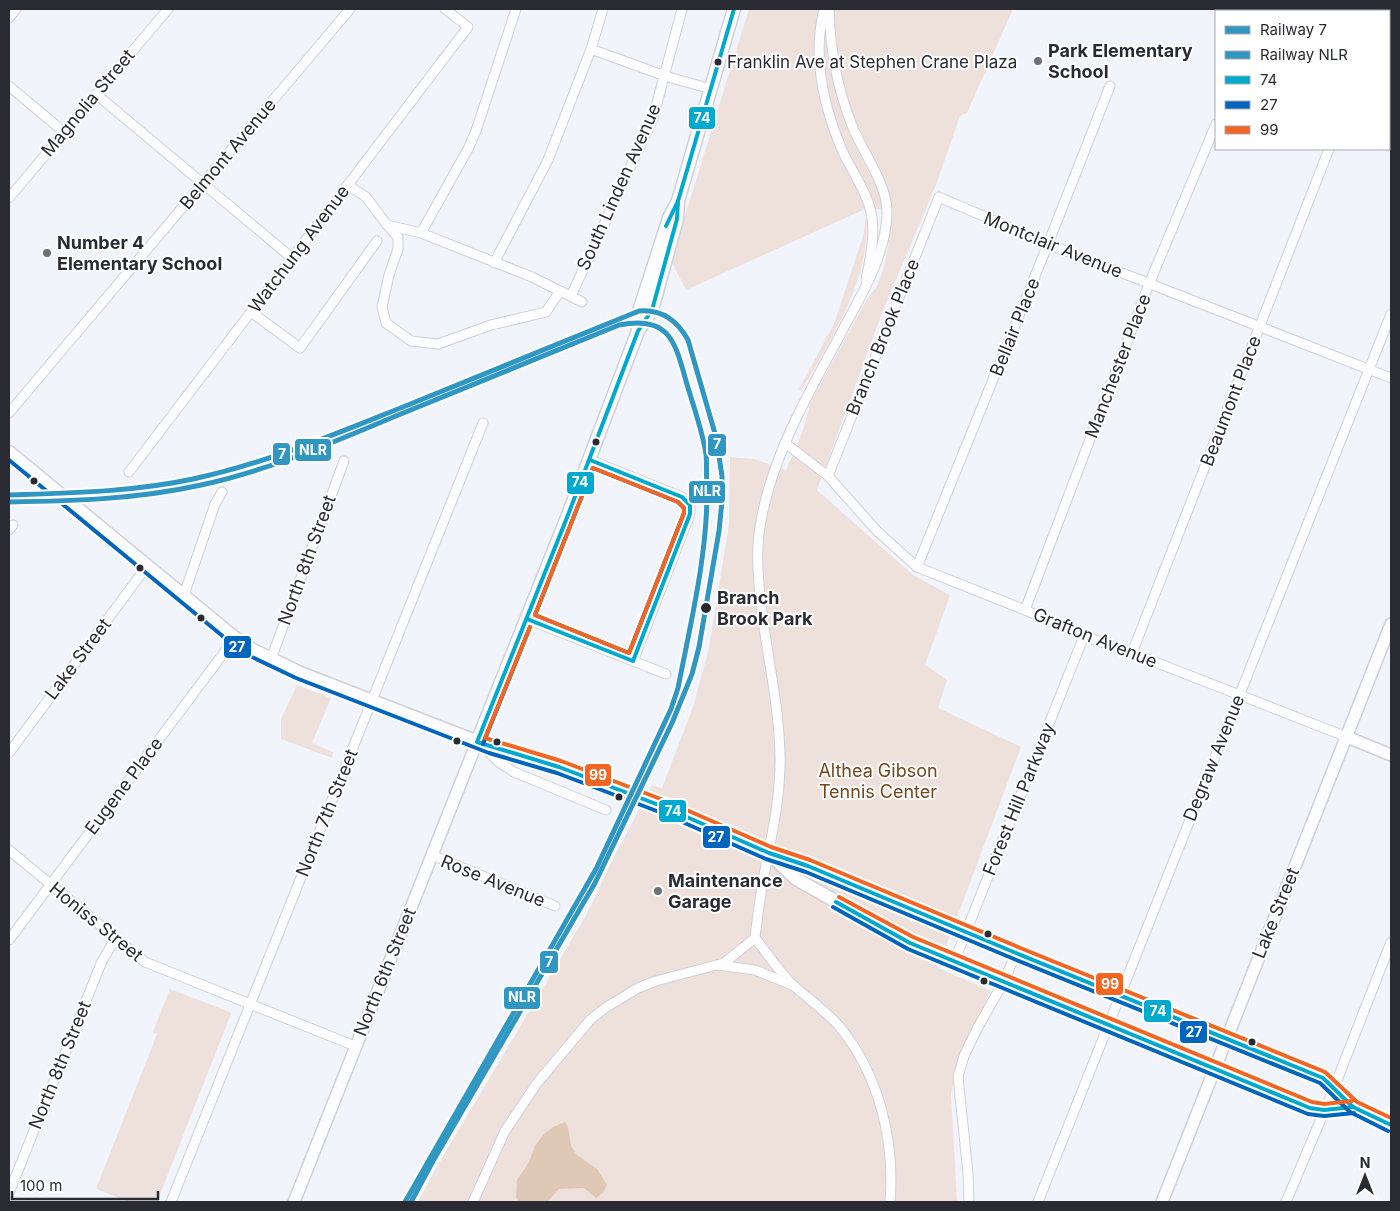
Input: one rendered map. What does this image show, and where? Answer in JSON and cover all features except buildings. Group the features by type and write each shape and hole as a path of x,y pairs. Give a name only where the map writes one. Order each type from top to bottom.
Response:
{"main road":[{"path":"477,742 590,460 638,331 652,310 678,219 678,201 734,9"},
{"path":"9,452 235,638 271,659 298,672 477,742 559,767 647,800 769,852 808,866 1227,1038 1323,1078 1353,1107 1391,1125"},
{"path":"769,852 796,879 910,943 1310,1108 1324,1110 1353,1107"}],"street":[{"path":"9,18 16,9"},
{"name":"Magnolia Street","path":"9,198 168,9"},
{"name":"Belmont Avenue","path":"9,413 350,9"},
{"name":"Watchung Avenue","path":"129,472 468,27 445,9"},
{"path":"421,233 468,149 476,131 516,9"},
{"path":"494,263 548,160 591,50 603,9"},
{"name":"South Linden Avenue","path":"571,296 653,118 682,9"},
{"path":"824,9 821,21 818,61 823,92 842,148 868,202 872,219 872,249 864,287"},
{"path":"473,1202 505,1131 537,1083 590,1020 605,1008 638,988 656,981 724,963 755,938 775,821 780,756 777,715 763,630 757,569 759,529 765,502 786,443 807,396 874,271 884,240 887,212 886,200 853,129 841,92 834,58 829,9"},
{"path":"591,50 665,76 711,89"},
{"path":"9,86 64,132"},
{"name":"Bellair Place","path":"917,567 1110,86"},
{"path":"96,94 292,258"},
{"name":"Manchester Place","path":"1025,610 1149,284 1215,126"},
{"name":"Beaumont Place","path":"1132,653 1329,150"},
{"path":"348,185 366,198 398,237 398,249 389,275 382,307 386,323 411,341 438,344 491,325 546,312 560,292"},
{"name":"Montclair Avenue","path":"939,197 1048,244 1391,378"},
{"name":"Branch Brook Place","path":"828,476 939,197"},
{"path":"387,225 421,233 532,277 582,302"},
{"path":"251,312 300,348 377,241"},
{"name":"Degraw Avenue","path":"1038,1202 1391,314"},
{"name":"North 7th Street","path":"171,1202 483,423"},
{"name":"Grafton Avenue","path":"786,443 828,476 877,531 917,567 1084,636 1347,736 1391,755"},
{"path":"590,460 682,497 690,504 690,514 633,661"},
{"name":"North 8th Street","path":"271,659 344,461"},
{"path":"184,596 215,504 222,492"},
{"name":"Lake Street","path":"9,752 148,566"},
{"path":"527,619 666,674"},
{"name":"Lake Street","path":"1162,1202 1391,624"},
{"name":"Forest Hill Parkway","path":"954,962 1084,636"},
{"name":"Eugene Place","path":"11,938 235,638"},
{"path":"477,742 500,763 514,772 606,810"},
{"name":"North 6th Street","path":"294,1202 477,742"},
{"name":"Honiss Street","path":"9,850 145,962 355,1046"},
{"name":"Rose Avenue","path":"432,855 555,906"},
{"name":"North 8th Street","path":"9,1193 102,961 116,938"},
{"path":"755,938 792,985 838,1026 870,1075 884,1121 892,1180 890,1201"},
{"path":"1286,1202 1334,1088 1391,942"},
{"path":"969,1202 968,1173 958,1077 964,1056 1004,981 1016,953"},
{"path":"718,964 755,970 792,985"}],"green space":[{"name":"Branch Brook Park","path":"749,9 1013,9 967,113 960,116 936,185 882,313 817,490 913,575 950,595 925,665 947,680 938,708 1021,747 938,968 991,991 957,1063 951,1094 957,1202 418,1202 435,1170 588,912 611,863 652,785 662,788 693,707 709,648 729,524 730,457 754,459 786,470 803,430 811,401 867,299 874,290 883,268 889,244 893,208 863,210 686,290 671,261"},
{"path":"867,218 866,242 862,265 855,287 836,330 801,391 799,389 834,324 864,233 865,219"},
{"path":"297,685 331,698 312,743 333,752 332,758 281,739 281,719"},
{"path":"170,989 231,1014 157,1202 130,1202 96,1189 157,1034 153,1032"}],"shaded area":[{"path":"565,1122 568,1127 571,1146 577,1155 597,1169 607,1185 603,1193 596,1198 584,1188 559,1189 547,1202 519,1202 516,1198 517,1180 529,1162 535,1146 544,1134 553,1127"}],"rail line":[{"name":"7","path":"9,495 147,487 193,479 248,465 355,426 639,311 655,312 668,317 679,327 688,340 716,437 722,476 719,531 699,647 692,674 672,723 595,883 411,1202"},
{"name":"NLR","path":"9,502 82,500 130,496 177,490 226,479 274,465 321,447 619,325 649,324 667,334 673,343 682,366 702,435 706,454 707,485 707,510 702,561 678,688 671,709 596,869 405,1202"}],"transit line":[{"name":"74","path":"666,226 678,201 734,9"},
{"name":"74","path":"678,201 677,219 652,310 638,331 568,515 477,742 559,767 664,807 769,853 808,866 1323,1078 1353,1107 1391,1125"},
{"name":"27","path":"9,460 231,643 250,656 296,678 489,753 557,773 662,813 766,859 806,872 1320,1083 1350,1112 1388,1131"},
{"name":"74","path":"527,619 633,661 690,514 690,505 682,497 590,460"},
{"name":"27","path":"593,468 678,502 684,508 684,513 629,653 535,615 593,468"},
{"name":"99","path":"593,468 678,502 684,508 684,513 629,653 535,615 593,468"},
{"name":"27","path":"483,744 530,627"},
{"name":"99","path":"530,627 485,738 561,761 666,801 771,847 810,860 1325,1072 1357,1102 1391,1118"},
{"name":"99","path":"839,897 913,937 1312,1102 1324,1104 1352,1101"},
{"name":"74","path":"836,902 910,943 1310,1108 1324,1110 1353,1107"},
{"name":"27","path":"833,907 908,949 1308,1114 1324,1116 1354,1113"}],"place":[{"name":"Park Elementary School","path":"1038,61"},
{"name":"Franklin Ave at Stephen Crane Plaza","path":"718,62"},
{"name":"Number 4 Elementary School","path":"47,253"},
{"name":"Branch Brook Park","path":"706,608"},
{"name":"Maintenance Garage","path":"658,891"}],"park label":[{"name":"Althea Gibson Tennis Center","path":"878,781"}]}
